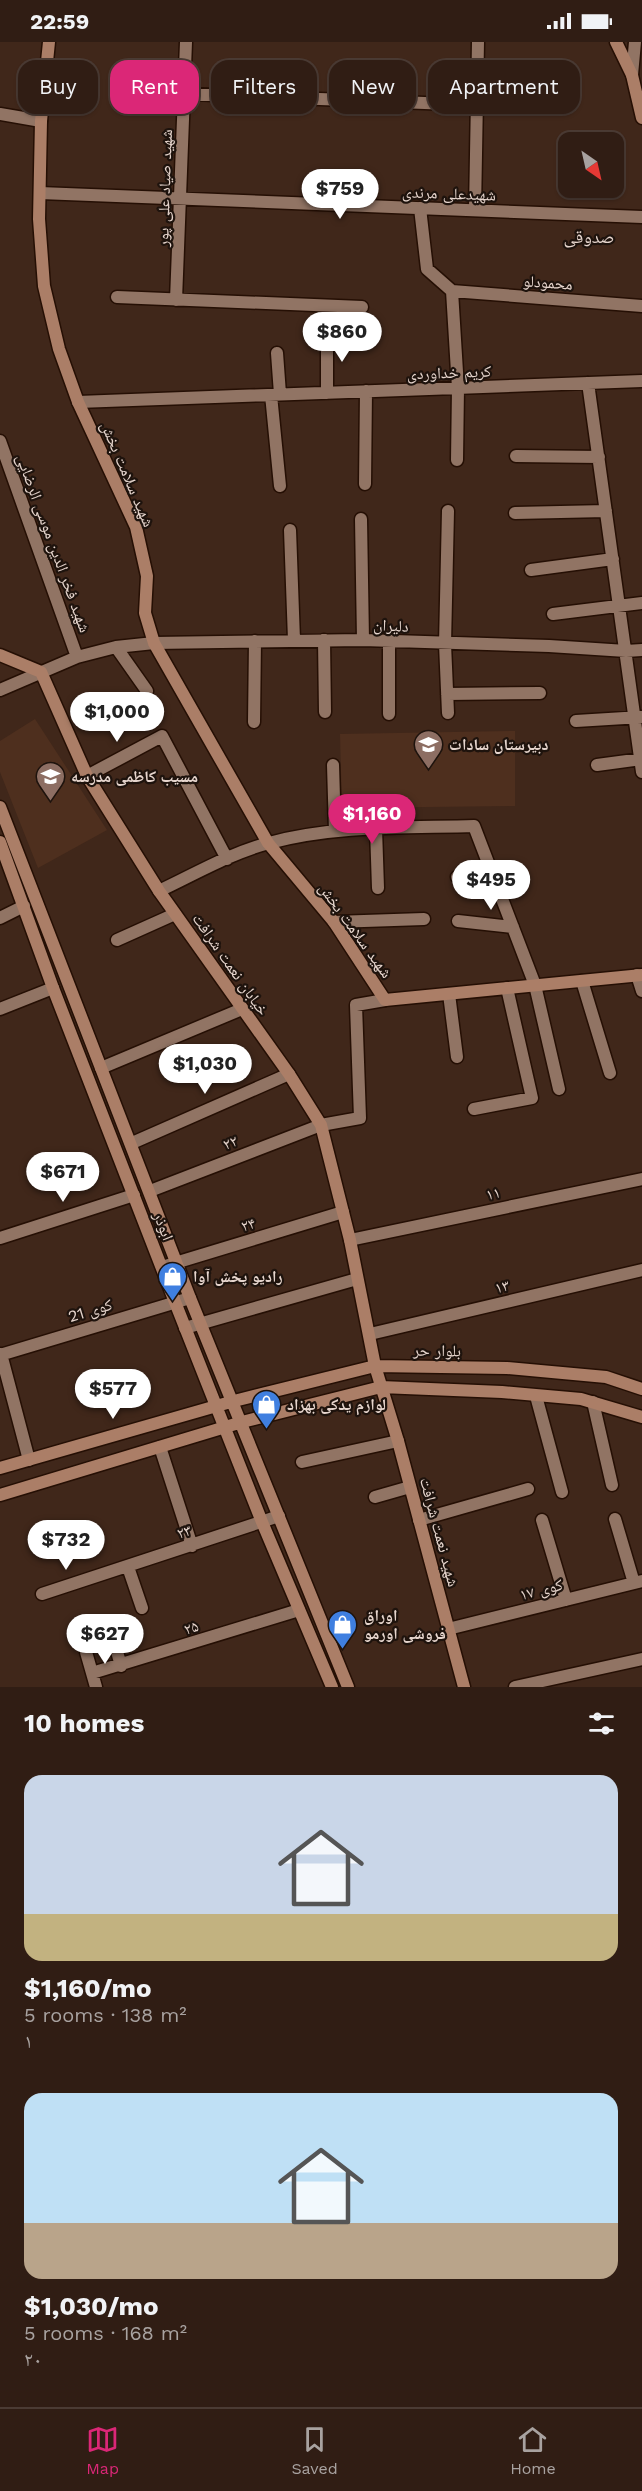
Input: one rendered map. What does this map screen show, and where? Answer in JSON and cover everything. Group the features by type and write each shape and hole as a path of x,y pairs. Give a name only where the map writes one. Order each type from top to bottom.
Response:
{"main road":[{"name":"شهید سلامت بخش","path":"49,42 41,121 40,193 44,286 59,349 78,402 136,527 147,576 145,613 154,643 268,843 334,922 385,1000"},
{"path":"616,42 632,75 642,118"},
{"path":"0,655 41,672"},
{"name":"خیابان نعمت شرافت","path":"41,672 87,776 159,891 289,1074 321,1125 350,1240 381,1387"},
{"name":"ابوذر","path":"0,807 132,1143 190,1298 242,1422"},
{"name":"ابوذر","path":"1,844 53,988 185,1328 218,1406 262,1522 332,1687"},
{"path":"385,1000 640,975"},
{"name":"بلوار حر","path":"0,1468 234,1401 375,1366 507,1368 606,1377 642,1389"},
{"path":"0,1495 242,1422 381,1387 536,1396 593,1402 642,1417"},
{"name":"شهید نعمت شرافت","path":"381,1387 398,1440 464,1687"},
{"path":"242,1422 348,1687"},
{"path":"326,1672 340,1667"}],"street":[{"name":"شهید صیاد علی پور","path":"185,60 186,42"},
{"path":"478,42 478,60"},
{"path":"632,75 635,42"},
{"path":"199,95 428,103"},
{"path":"0,114 41,121"},
{"name":"شهید صیاد علی پور","path":"176,300 183,114"},
{"path":"475,210 477,114"},
{"name":"شهیدعلی مرندی","path":"40,193 642,217"},
{"path":"420,208 427,269 452,291 458,388 458,460"},
{"name":"محمودلو","path":"452,291 642,306"},
{"path":"117,297 362,307"},
{"path":"327,333 327,393"},
{"path":"277,353 275,395 280,486"},
{"name":"کریم خداوردی","path":"78,402 642,381"},
{"path":"588,383 619,606 638,717 641,764 597,765"},
{"path":"365,484 366,391"},
{"name":"شهید فخر الدین موسی الرضایی","path":"0,441 77,657"},
{"path":"516,456 598,457"},
{"path":"448,511 445,644 448,713"},
{"path":"515,513 606,511"},
{"path":"361,519 363,640"},
{"path":"290,530 294,640"},
{"path":"531,570 613,559"},
{"path":"553,614 642,603"},
{"path":"324,640 325,712"},
{"name":"دلیران","path":"0,690 77,657 116,646 154,643 363,640 642,650"},
{"path":"254,722 255,641"},
{"path":"389,642 389,714"},
{"path":"116,646 147,691"},
{"path":"447,694 540,693"},
{"path":"576,722 638,717"},
{"path":"87,776 162,736 227,859"},
{"path":"333,765 335,831"},
{"path":"159,891 227,859 268,843 335,831 474,826 535,985 559,1089"},
{"path":"376,829 378,888"},
{"path":"457,877 495,880"},
{"path":"0,918 24,906"},
{"path":"117,940 175,914"},
{"path":"334,922 424,919"},
{"path":"458,921 513,927"},
{"path":"640,975 642,991"},
{"path":"582,981 610,1073"},
{"path":"0,1009 53,988"},
{"path":"474,1109 532,1098 507,988"},
{"path":"449,994 457,1057"},
{"name":"۲۲","path":"150,1191 321,1125 360,1118 356,1005 385,1000"},
{"path":"101,1068 242,1009"},
{"path":"132,1143 289,1074"},
{"name":"۱۱","path":"350,1240 642,1179"},
{"path":"0,1238 134,1195"},
{"name":"۲۴","path":"162,1267 343,1212"},
{"name":"۱۳","path":"370,1334 642,1270"},
{"path":"185,1328 357,1280"},
{"name":"کوی 21","path":"1,1354 190,1298"},
{"path":"1,1354 29,1460"},
{"path":"536,1396 562,1491"},
{"path":"593,1402 612,1485"},
{"path":"302,1462 398,1440"},
{"path":"160,1447 192,1546"},
{"path":"375,1497 410,1487"},
{"path":"419,1520 528,1489"},
{"name":"۲۳","path":"42,1594 279,1516"},
{"path":"542,1520 566,1600"},
{"path":"615,1520 638,1582"},
{"path":"128,1567 142,1608"},
{"name":"کوی ۱۷","path":"448,1629 638,1582"},
{"name":"۲۵","path":"92,1673 299,1610"},
{"path":"111,1630 121,1666"},
{"path":"86,1652 96,1687"},
{"path":"515,1687 642,1659"}],"shaded area":[{"name":"مسیب کاظمی مدرسه","path":"35,719 107,830 38,868 0,772 0,741"},
{"name":"دبیرستان سادات","path":"515,731 515,806 342,808 340,734"}],"place":[{"name":"دبیرستان سادات","path":"428,770"},
{"name":"مسیب کاظمی مدرسه","path":"50,802"},
{"name":"رادیو پخش آوا","path":"172,1302"},
{"name":"لوازم یدکی بهزاد","path":"266,1430"},
{"name":"اوراق فروشی اورمو","path":"343,1650"}],"district":[{"name":"صدوقی","path":"589,237"}]}
